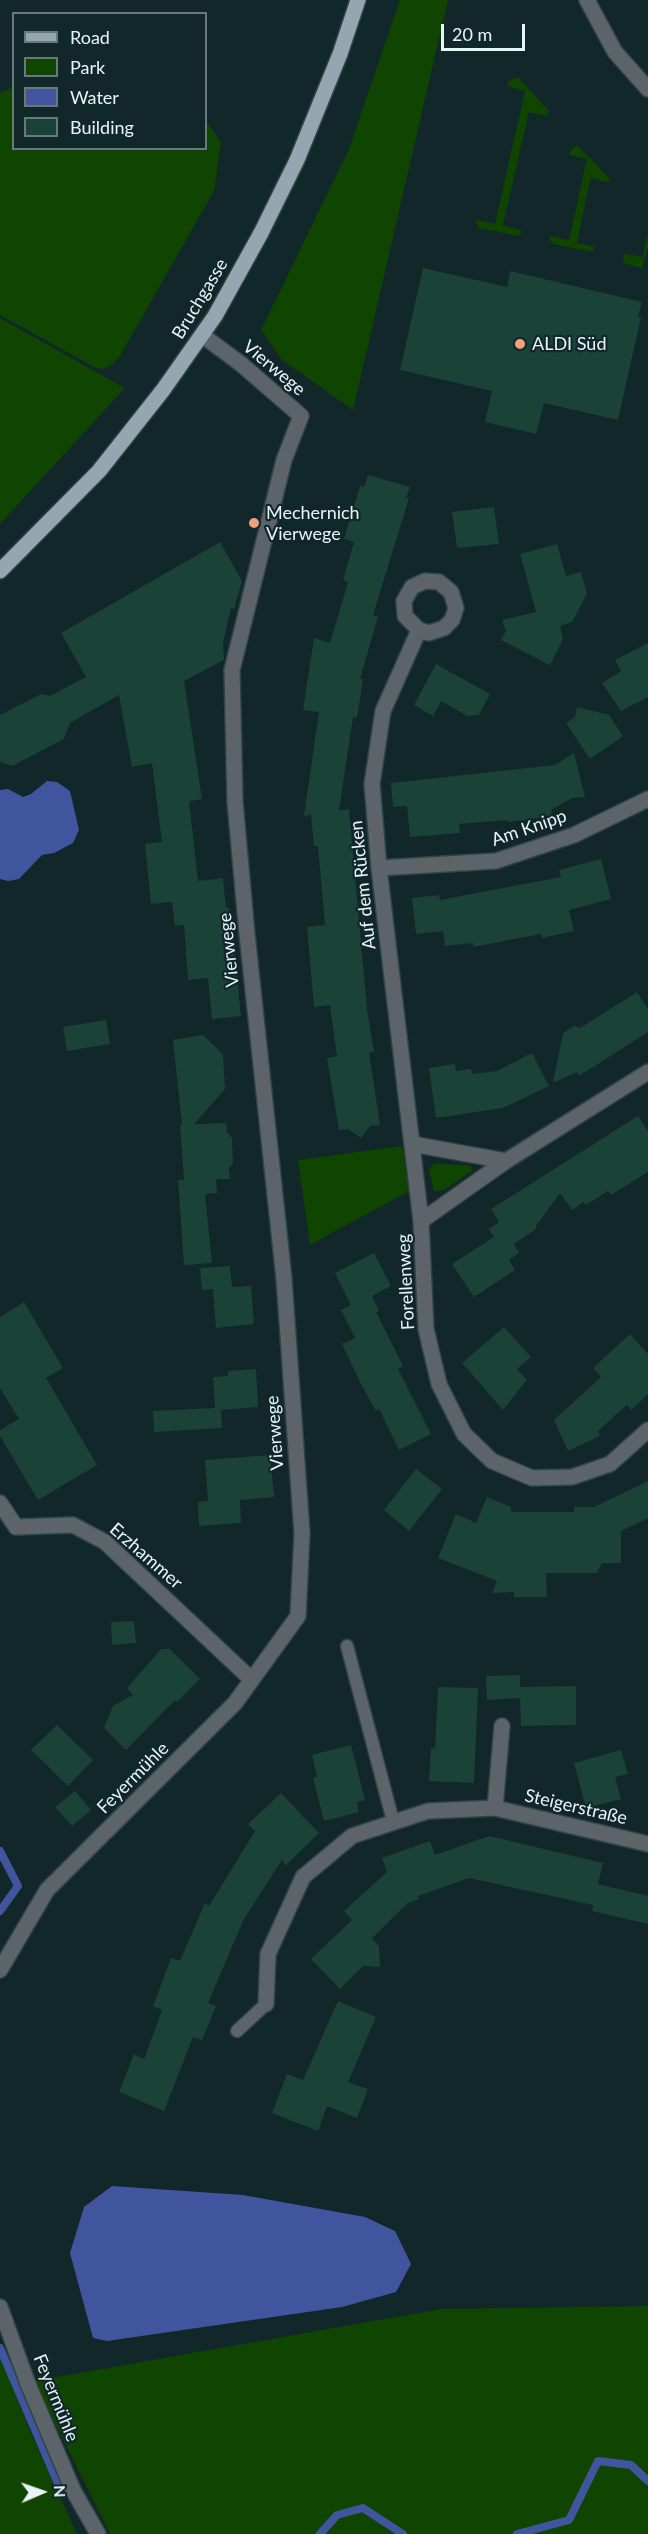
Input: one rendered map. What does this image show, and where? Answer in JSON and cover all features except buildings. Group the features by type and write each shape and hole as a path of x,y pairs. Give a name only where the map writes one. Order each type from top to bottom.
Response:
{"main road":[{"name":"Bruchgasse","path":"0,571 99,471 151,406 202,334 261,233 297,160 340,54 358,0"}],"street":[{"path":"587,0 615,52 648,89"},
{"name":"Vierwege","path":"202,334 301,416 284,460 232,670 235,802 284,1279 301,1522 298,1616"},
{"name":"Auf dem Rücken","path":"418,1196 379,868 372,784 383,711 419,630"},
{"name":"Am Knipp","path":"379,868 496,861 574,835 648,798"},
{"path":"422,1221 506,1161 648,1072"},
{"path":"412,1144 506,1161"},
{"name":"Forellenweg","path":"418,1196 422,1221 426,1329 439,1383 464,1434 492,1461 532,1478 572,1477 610,1464 648,1430"},
{"name":"Erzhammer","path":"0,1503 16,1527 73,1526 105,1542 252,1680"},
{"name":"Feyermühle","path":"0,1970 47,1890 236,1703 298,1616"},
{"path":"495,1808 502,1726"},
{"name":"Steigerstraße","path":"266,2004 268,1954 303,1877 352,1836 393,1821 428,1812 495,1808 648,1844"},
{"name":"Feyermühle","path":"0,2307 28,2384 73,2490 98,2534"}],"lane":[{"path":"346,1646 393,1821"},
{"name":"Steigerstraße","path":"237,2031 266,2004"}],"green space":[{"path":"400,0 448,0 353,410 282,360 261,330 349,149"},
{"path":"518,77 549,111 547,116 529,112 503,225 521,230 518,236 479,228 476,223 477,220 495,224 525,91 507,86 509,81"},
{"path":"12,87 12,150 207,150 207,122 221,143 214,191 120,356 104,369 96,368 0,315 0,93"},
{"path":"577,145 609,178 610,183 591,178 588,189 577,243 595,247 593,252 553,244 550,240 550,236 569,240 587,159 569,155"},
{"path":"648,232 648,246 642,268 623,263 624,254 643,257"},
{"path":"0,318 125,388 0,524"},
{"path":"402,1146 409,1191 310,1245 298,1160"},
{"path":"433,1164 471,1166 472,1171 442,1191 434,1191 429,1170"},
{"path":"648,2306 648,2534 110,2534 34,2381 441,2309"},
{"path":"0,2356 31,2433 77,2534 0,2534"}],"water":[{"path":"47,781 57,782 70,791 79,830 73,843 54,853 42,855 19,879 8,881 0,879 0,790 8,789 23,797 31,794"},
{"path":"112,2186 243,2195 365,2217 395,2231 411,2264 396,2292 342,2307 107,2341 93,2338 70,2253 84,2207"}],"waterway":[{"path":"0,1851 18,1886 0,1911"},
{"path":"0,2348 59,2486"},
{"path":"517,2534 569,2520 598,2461 631,2465 648,2481"},
{"path":"320,2534 337,2515 363,2508 403,2534"}],"place":[{"name":"ALDI Süd","path":"520,344"},
{"name":"Mechernich Vierwege","path":"254,523"}]}
